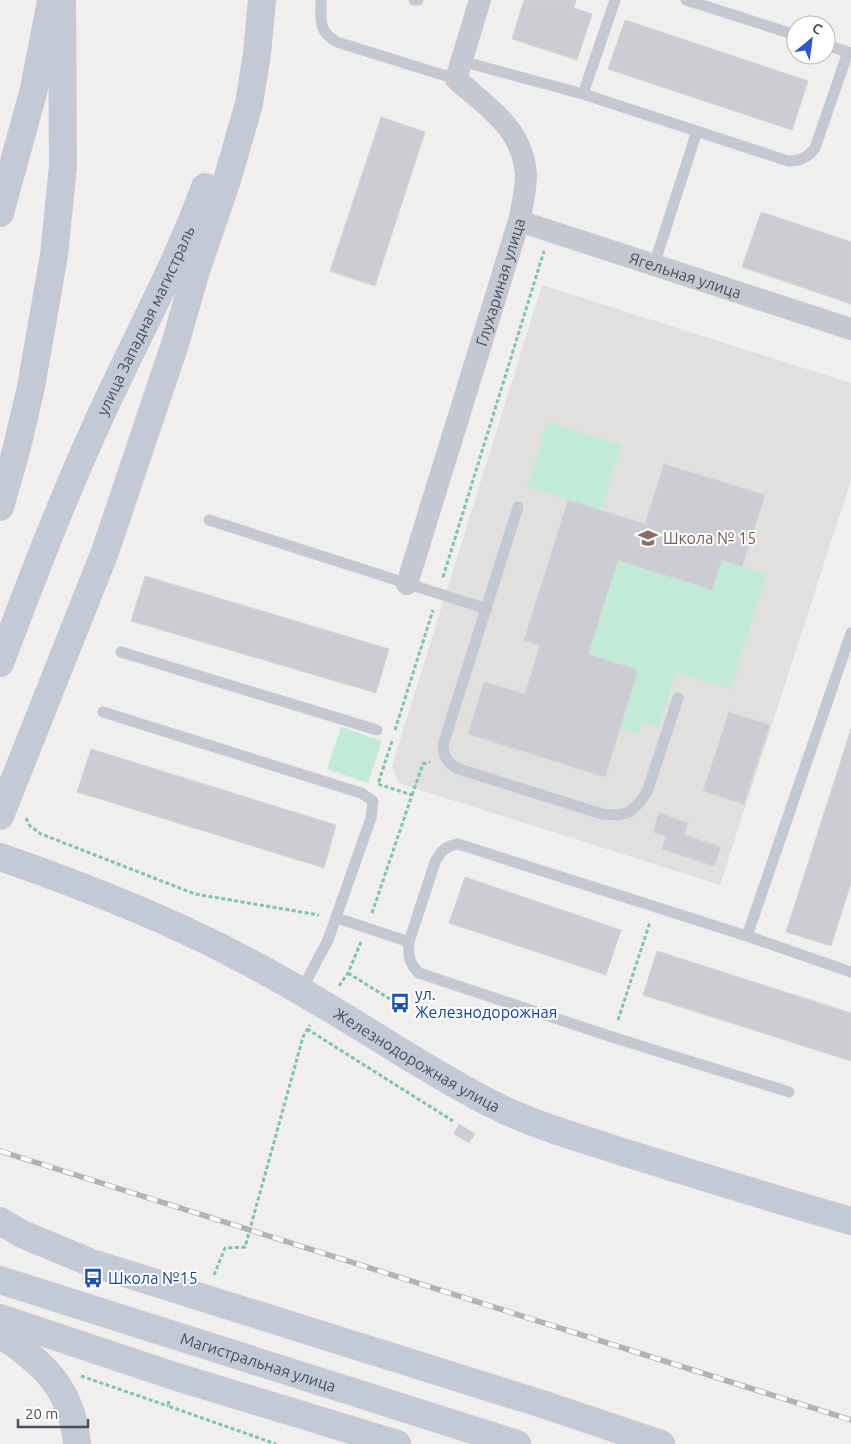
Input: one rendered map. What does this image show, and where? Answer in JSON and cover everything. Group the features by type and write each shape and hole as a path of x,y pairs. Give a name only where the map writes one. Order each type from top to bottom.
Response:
{"main road":[{"path":"0,213 34,89 52,0"},
{"path":"0,507 31,387 54,254 64,166 62,0"},
{"name":"улица Западная магистраль","path":"0,663 40,559 95,427 168,277 193,220 230,112 257,0"},
{"path":"11,814 105,552 175,344 196,271 227,180 249,104 257,54 262,0"},
{"name":"Железнодорожная улица","path":"0,857 115,900 181,928 238,956 301,991 459,1087 535,1123 689,1174 851,1221"},
{"path":"0,1220 22,1234 89,1262 546,1405 660,1444"},
{"name":"Магистральная улица","path":"0,1280 517,1444"},
{"path":"0,1318 177,1376 397,1444"},
{"path":"0,1334 23,1349 58,1383 68,1402 74,1422 77,1444"}],"street":[{"path":"458,70 480,0"},
{"name":"Глухариная улица","path":"406,584 519,221 526,177 524,160 518,140 458,70"},
{"name":"Ягельная улица","path":"519,221 851,329"}],"lane":[{"path":"321,0 323,30 327,37 337,42 458,70 583,94 788,161 800,160 810,154 815,148 849,52 836,48"},
{"path":"583,94 614,0"},
{"path":"686,0 786,32"},
{"path":"654,265 697,132"},
{"path":"518,507 488,609 443,746 444,756 451,765 602,814 627,814 638,806 647,792 678,698"},
{"path":"209,520 488,609"},
{"path":"747,936 851,633"},
{"path":"121,652 377,730"},
{"path":"103,712 361,793 373,802 371,818 337,918 328,940 301,991"},
{"path":"789,1092 612,1037 419,973 408,959 409,942 440,851 449,845 458,844 747,936 851,972"},
{"path":"337,918 409,942"}],"path":[{"path":"412,795 423,764 444,756"},
{"path":"11,814 42,834 195,894 337,918"},
{"path":"612,1037 655,907"},
{"path":"348,973 390,999"},
{"path":"214,1275 225,1248 245,1247 306,1029 452,1121"}],"shaded area":[{"name":"Школа № 15","path":"542,285 851,383 851,480 720,885 398,783 392,766"}],"green space":[{"path":"547,422 622,445 601,510 527,487"},
{"path":"618,560 712,590 722,560 767,574 731,689 676,672 659,727 642,722 638,735 620,729 638,670 588,654"},
{"path":"341,727 382,741 368,783 327,769"}],"building":[{"path":"524,0 576,0 574,8 592,14 577,60 512,39"},
{"path":"625,20 808,81 792,130 608,69"},
{"path":"381,117 425,132 375,286 330,271"},
{"path":"761,212 851,242 851,304 742,267"},
{"path":"664,464 765,495 742,566 722,560 712,590 618,560 588,654 638,670 605,777 468,734 484,682 525,694 540,645 524,640 568,500 645,524"},
{"path":"145,576 389,649 376,693 131,621"},
{"path":"729,712 770,725 744,804 703,791"},
{"path":"851,729 851,883 831,946 786,932"},
{"path":"91,749 336,825 324,868 77,792"},
{"path":"659,813 688,823 684,835 721,847 714,866 662,849 666,836 653,832"},
{"path":"465,877 621,930 606,975 449,923"},
{"path":"657,951 851,1013 851,1061 643,995"},
{"path":"459,1124 475,1134 469,1143 454,1134"},
{"path":"85,1269 103,1275 99,1285 82,1279"}],"railway":[{"path":"0,1151 851,1420"}],"place":[{"name":"Школа № 15","path":"648,538"},
{"name":"ул. Железнодорожная","path":"400,1003"},
{"name":"Школа №15","path":"93,1278"}]}
